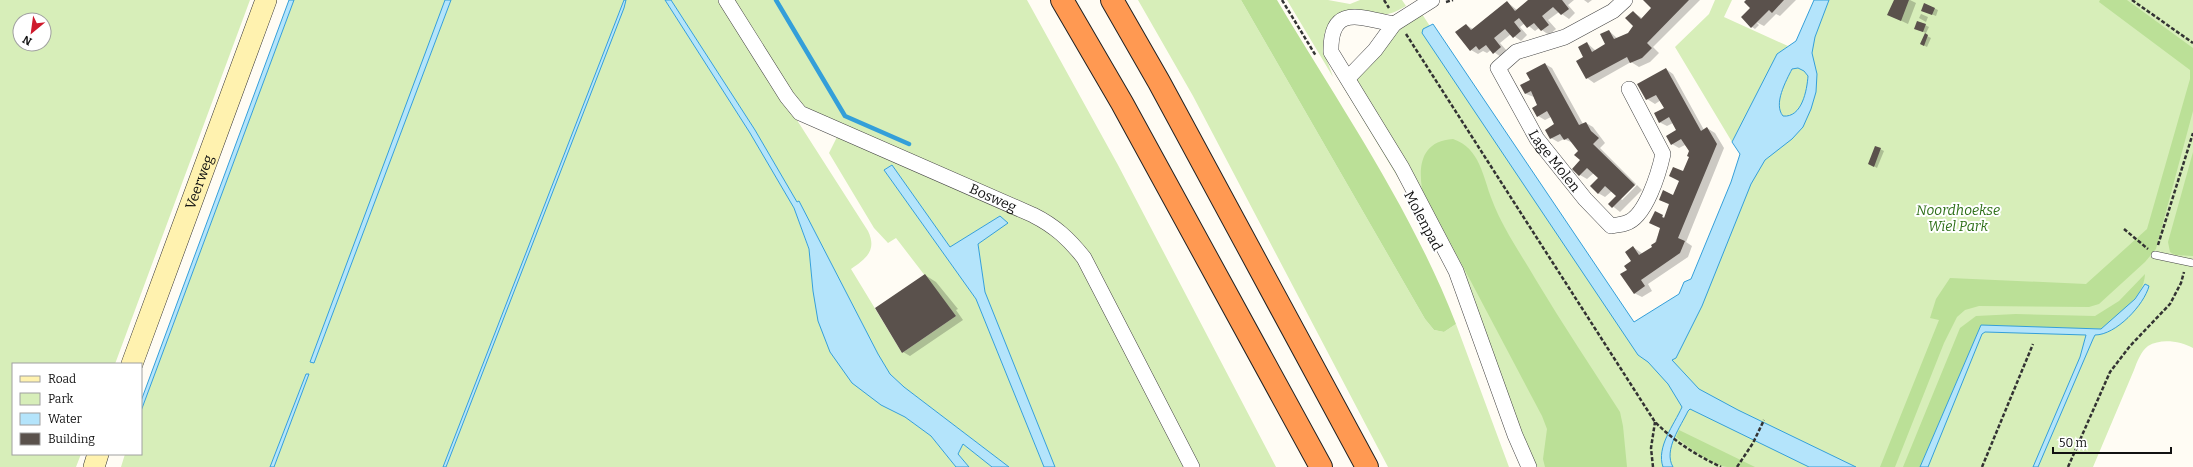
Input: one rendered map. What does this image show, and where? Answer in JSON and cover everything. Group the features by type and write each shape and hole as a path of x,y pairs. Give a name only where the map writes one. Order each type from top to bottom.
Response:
{"highway":[{"path":"1062,0 1122,103 1275,380 1321,467"},
{"path":"1112,0 1159,82 1367,467"},
{"path":"1275,380 1311,467"}],"street":[{"name":"Veerweg","path":"132,363 266,0"},
{"name":"Bosweg","path":"726,0 787,97 800,114 1033,215 1052,225 1070,241 1084,258 1192,467"},
{"path":"1348,78 1375,50 1396,23 1432,0"},
{"name":"Lage Molen","path":"1625,0 1613,11 1565,36 1516,52 1498,68 1537,139 1585,199 1610,226 1627,223 1639,213 1658,178 1663,154 1629,89"},
{"path":"1396,23 1349,16 1340,20 1331,36 1332,52 1402,168 1456,272 1515,435 1530,467"},
{"path":"94,467 98,455"}],"lane":[{"path":"2155,254 2190,262"}],"path":[{"path":"1282,0 1318,60"},
{"path":"1384,0 1396,23 1655,422 1666,433 1694,454 1722,467"},
{"path":"2132,0 2193,43"},
{"path":"2124,229 2155,254 2193,133"},
{"path":"2068,467 2110,372 2130,346 2170,304 2190,262"},
{"path":"1982,467 2032,344"},
{"path":"1737,467 1753,443 1764,420"},
{"path":"1653,467 1651,448 1655,422"}],"green space":[{"path":"0,0 250,0 115,363 12,363 12,455 81,455 76,467 0,467"},
{"path":"294,0 446,0 310,362 314,363 451,0 624,0 443,467 274,467 309,374 306,374 270,467 121,467 125,455 142,455 142,408"},
{"path":"626,0 665,0 750,133 794,208 809,250 813,291 881,405 905,417 931,436 956,467 446,467"},
{"path":"671,0 720,0 868,231 871,238 871,248 869,253 862,261 851,269 902,353 956,316 896,238 888,243 874,228 829,153 837,137 1045,227 1068,245 1093,281 1186,467 1055,467 985,292 978,244 1007,223 1000,216 950,247 892,165 884,170 976,299 1044,467 1009,467 904,387 890,374 878,354 799,201 797,202 755,130"},
{"path":"730,0 1027,0 1118,165 1276,467 1194,467 1081,246 855,134 804,106 777,73"},
{"path":"1138,0 1241,0 1425,319 1434,330 1444,332 1456,324 1509,467 1388,467 1193,96"},
{"path":"1241,0 1277,0 1373,158 1418,239 1456,324 1444,332 1434,330 1425,319"},
{"path":"1287,0 1328,0 1350,4 1360,0 1402,0 1406,6 1387,14 1379,14 1361,10 1351,11 1343,13 1331,21 1327,27 1323,42 1324,50 1333,77"},
{"path":"1715,0 1732,0 1724,17 1788,46 1777,55 1732,142 1675,47 1709,14"},
{"name":"Noordhoekse Wiel Park","path":"1815,0 2193,0 2193,348 2176,342 2165,341 2148,346 2143,351 2093,467 1531,467 1470,297 1339,80 1392,38 1393,31 1422,14 1523,168 1652,358 1671,353"},
{"path":"2100,0 2127,0 2193,48 2193,111 2156,249 2145,262 2099,304 2089,307 1979,306 1965,310 1957,317 1944,343 1895,467 1880,467 1939,320 1930,318 1936,299 1950,278 2086,284 2147,229 2190,79 2190,70 2099,2"},
{"path":"1453,139 1462,143 1475,156 1483,173 1496,211 1507,231 1620,412 1623,426 1627,467 1545,467 1543,459 1547,429 1542,416 1422,189 1421,170 1425,155 1435,144"},
{"path":"2193,152 2193,256 2175,255 2170,252 2168,242"},
{"path":"2145,274 2144,283 2135,298 2102,329 1981,325 1920,467 1903,467 1960,328 1976,316 2016,314 2095,316 2119,301"},
{"path":"1679,430 1755,467 1727,467 1714,463 1676,437"},
{"path":"963,444 992,467 969,467 958,454"}],"water":[{"path":"289,0 294,0 142,408 142,398"},
{"path":"445,0 451,0 314,363 310,362"},
{"path":"624,0 626,0 624,8 446,467 443,467"},
{"path":"665,0 671,0 755,130 797,202 799,201 878,354 890,374 904,387 1009,467 992,467 963,444 958,454 969,467 956,467 931,436 905,417 881,405 852,383 830,352 818,321 813,291 809,249 794,208 750,133"},
{"path":"1814,0 1829,0 1815,37 1812,53 1817,74 1816,92 1811,109 1803,127 1792,139 1765,160 1751,184 1702,306 1676,358 1672,360 1699,389 1738,410 1856,467 1809,467 1690,409 1674,438 1670,453 1670,460 1673,467 1663,467 1661,459 1664,444 1682,407 1668,384 1648,362 1638,355 1422,33 1423,29 1433,24 1634,322 1679,294 1684,282 1691,279 1731,182 1740,154 1732,142 1777,54 1796,41","holes":["1798,68 1804,71 1808,76 1805,95 1802,102 1795,113 1783,116 1780,111 1780,99 1792,69"]},
{"path":"892,165 950,247 1000,216 1008,223 978,244 985,292 1055,467 1044,467 976,299 884,170"},
{"path":"2145,284 2149,286 2146,294 2128,318 2112,330 2103,334 2095,335 2038,467 2033,467 2080,357 2086,335 1985,332 1982,334 1928,467 1920,467 1981,325 2101,329 2135,299"},
{"path":"306,374 309,374 274,467 270,467"}],"building":[{"path":"1528,0 1562,0 1569,9 1561,15 1553,7 1542,16 1549,25 1541,31 1534,23 1527,28 1519,18 1514,22 1521,31 1513,38 1505,29 1494,38 1501,47 1493,54 1486,45 1479,50 1476,46 1470,51 1455,32 1466,24 1471,30 1507,1 1515,11"},
{"path":"1643,0 1689,0 1647,43 1652,48 1642,58 1630,63 1627,57 1586,79 1576,61 1583,57 1578,47 1587,42 1592,52 1605,44 1600,34 1609,30 1614,39 1628,33 1633,26 1625,18 1633,11 1641,19 1651,8"},
{"path":"1746,0 1784,0 1772,13 1769,10 1751,28 1741,17 1750,8 1744,2"},
{"path":"1894,0 1909,0 1901,21 1887,15"},
{"path":"1924,3 1935,8 1932,15 1921,11"},
{"path":"1917,21 1926,24 1923,32 1914,29"},
{"path":"1925,33 1928,35 1924,46 1920,44"},
{"path":"1545,63 1579,125 1586,122 1591,131 1599,138 1593,144 1635,185 1612,208 1608,204 1616,196 1605,186 1598,194 1590,186 1598,178 1587,168 1579,176 1572,169 1580,160 1574,155 1578,151 1568,138 1564,140 1560,134 1550,139 1545,130 1554,124 1551,118 1547,111 1537,117 1532,108 1537,105 1531,91 1525,94 1520,85 1530,80 1526,73"},
{"path":"1666,68 1701,131 1707,127 1717,144 1678,238 1685,241 1680,253 1641,280 1645,286 1634,294 1620,274 1627,270 1624,266 1631,261 1625,252 1633,246 1639,255 1652,247 1651,245 1656,242 1660,228 1649,223 1655,211 1663,215 1662,217 1664,218 1669,204 1659,200 1663,190 1673,195 1679,181 1669,176 1673,167 1683,171 1689,157 1687,156 1689,151 1681,139 1671,145 1666,136 1676,130 1669,117 1659,123 1654,113 1664,108 1656,95 1646,100 1637,84"},
{"path":"1875,146 1881,148 1874,167 1868,164"},
{"path":"925,274 956,316 902,353 875,308"}],"waterway":[{"path":"776,0 845,116 909,144"}]}
